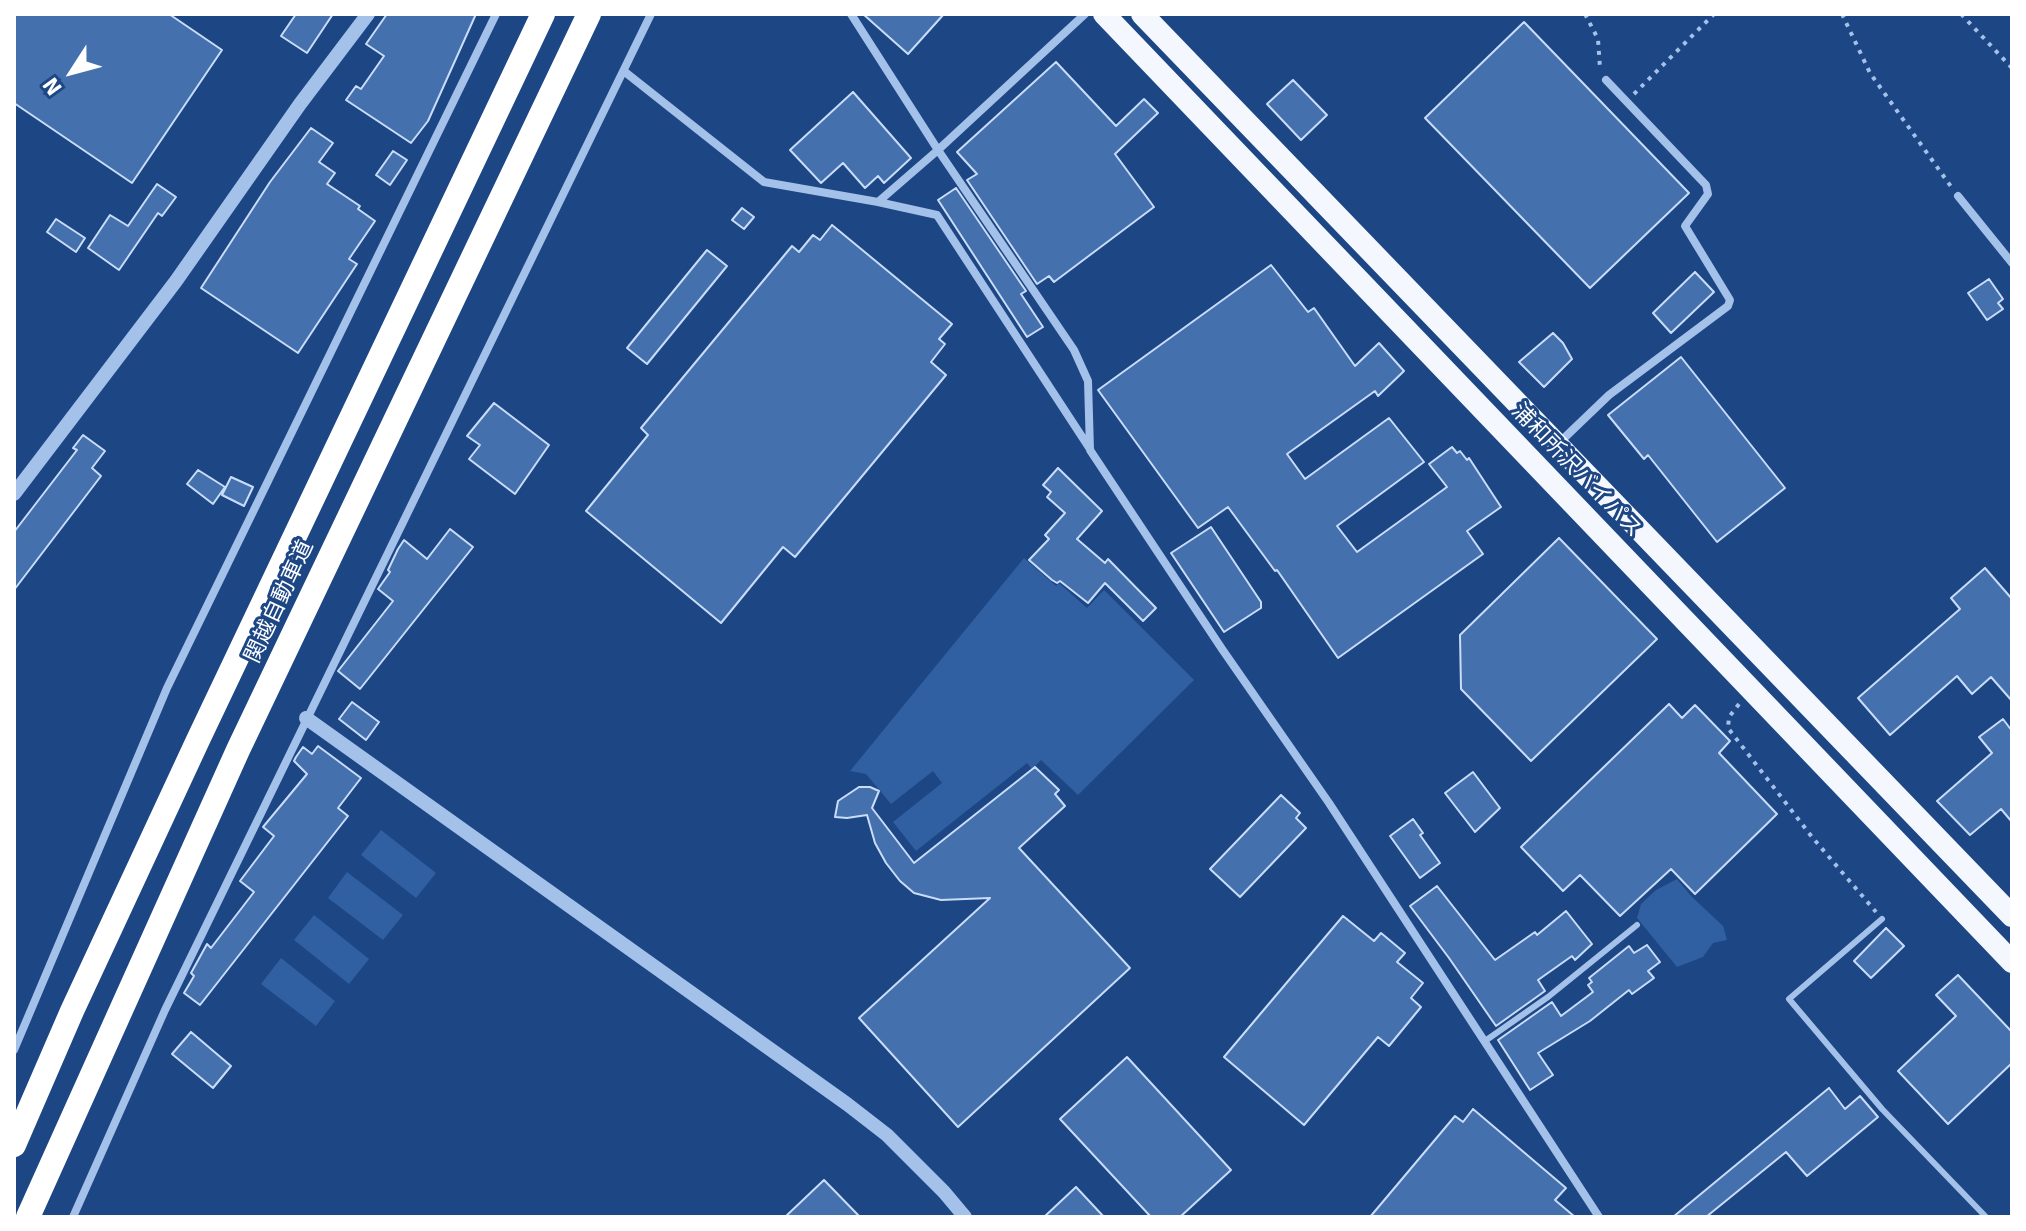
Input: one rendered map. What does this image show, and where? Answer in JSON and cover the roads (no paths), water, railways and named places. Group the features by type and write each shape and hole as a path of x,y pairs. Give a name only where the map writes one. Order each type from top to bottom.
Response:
{"highway":[{"name":"関越自動車道","path":"28,1217 238,750 589,14"},
{"name":"浦和所沢バイパス","path":"1104,14 2012,962"},
{"name":"浦和所沢バイパス","path":"1142,14 2011,913"},
{"name":"関越自動車道","path":"14,1145 72,1011 198,740 541,17"}],"street":[{"path":"14,494 176,281 300,104 368,14"},
{"path":"15,1047 167,688 496,14"},
{"path":"73,1217 165,1010 651,14"},
{"path":"851,14 938,150 1074,350 1088,381 1090,450"},
{"path":"878,202 1085,14"},
{"path":"625,72 764,182 937,215 1222,649 1329,803 1599,1217"},
{"path":"1556,445 1609,395 1728,306 1730,300 1685,226 1708,194 1706,185 1606,80"},
{"path":"1958,196 2012,263"},
{"path":"306,718 847,1104 887,1135 965,1217"}],"lane":[{"path":"1882,919 1789,999 1882,1109 1986,1217"},
{"path":"1485,1041 1548,997 1637,925"}]}
